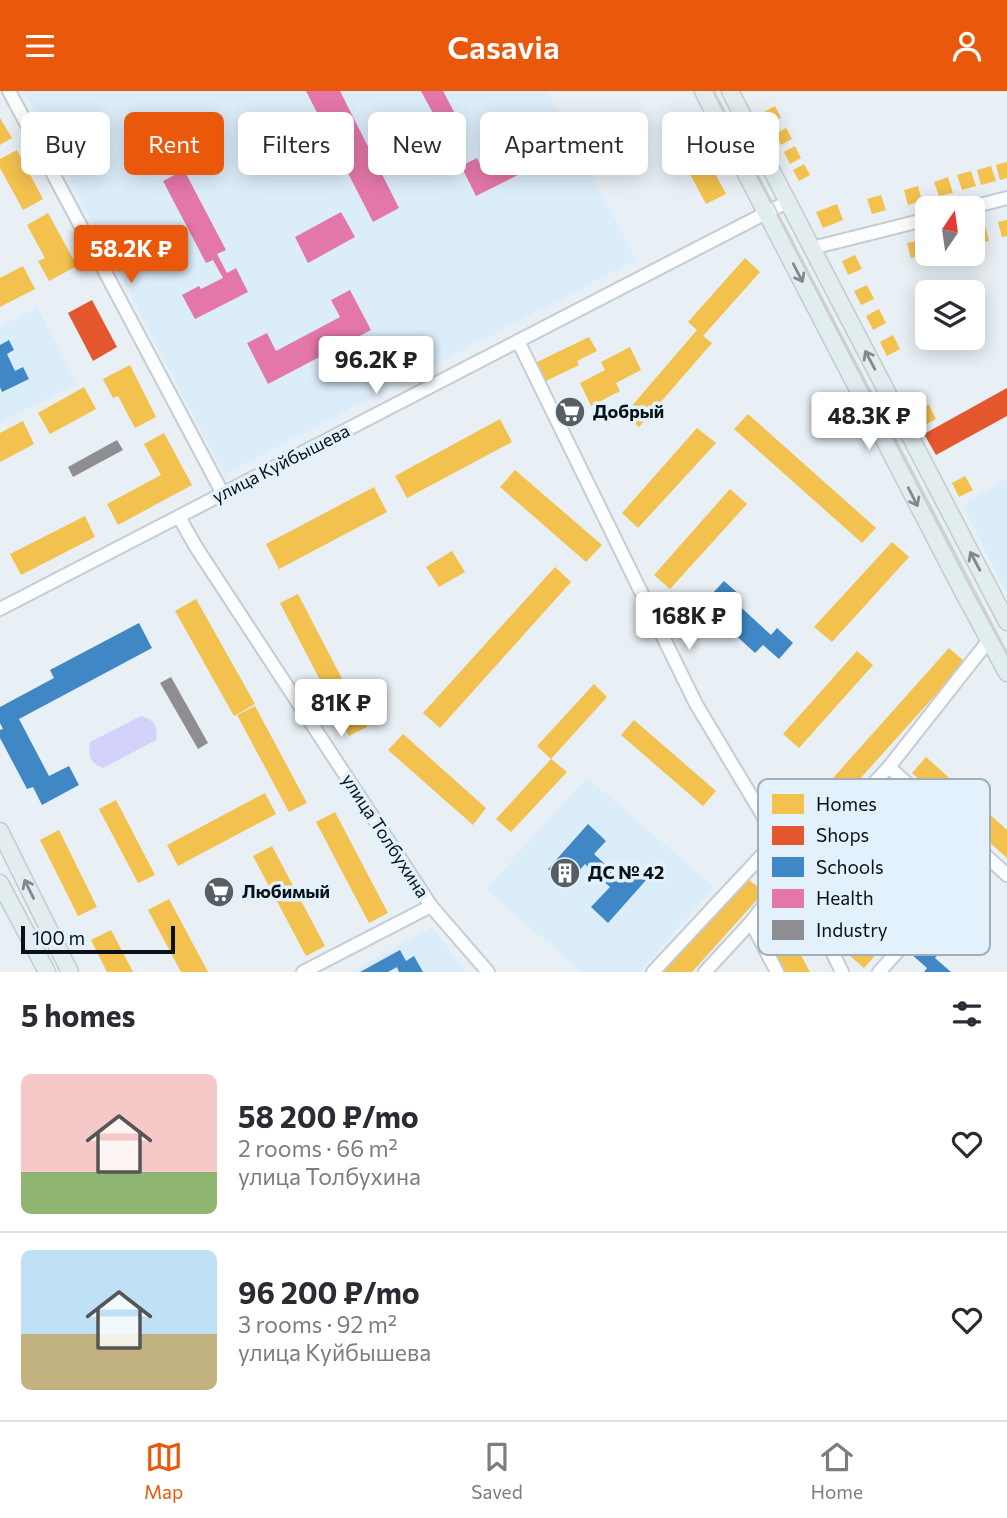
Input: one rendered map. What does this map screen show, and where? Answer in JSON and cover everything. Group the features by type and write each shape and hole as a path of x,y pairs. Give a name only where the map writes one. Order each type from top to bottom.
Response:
{"main road":[{"path":"703,91 962,592 1007,673"},
{"path":"730,91 1007,622"},
{"path":"0,831 70,972"},
{"path":"0,883 47,972"}],"street":[{"path":"0,96 9,91 223,494"},
{"path":"985,204 1007,198"},
{"name":"улица Куйбышева","path":"0,610 787,202"},
{"path":"812,248 915,222"},
{"path":"518,341 696,704 758,807"},
{"name":"улица Толбухина","path":"179,517 430,906 488,972"},
{"path":"878,779 989,640"},
{"path":"889,767 902,779"},
{"path":"653,972 758,859"},
{"path":"990,860 1007,875"},
{"path":"303,972 430,906"},
{"path":"705,972 758,913"},
{"path":"751,922 758,935"},
{"path":"768,955 777,972"},
{"path":"834,955 842,972"},
{"path":"879,972 894,955"}],"shaded area":[{"path":"24,91 548,91 559,112 480,112 480,175 592,175 636,260 224,475 68,175 110,175 110,112 35,112"},
{"path":"37,307 77,384 0,423 0,327"},
{"path":"1007,478 1007,587 1004,589 963,505"},
{"path":"141,716 154,724 156,740 103,768 92,761 90,742"},
{"path":"587,777 714,887 640,972 581,972 486,889"},
{"path":"432,927 466,972 350,972"}],"building: Homes":[{"path":"775,106 778,112 764,112"},
{"path":"0,118 12,138 0,145"},
{"path":"786,128 792,139 781,145 779,132"},
{"path":"795,146 801,158 790,164 784,152"},
{"path":"17,150 21,158 21,175 30,175 43,199 23,210 0,168 0,159"},
{"path":"1007,162 1007,178 1000,180 996,165"},
{"path":"804,164 810,175 799,181 793,170"},
{"path":"991,166 996,181 981,185 977,170"},
{"path":"971,171 976,186 962,190 957,175"},
{"path":"691,175 716,175 726,194 706,204"},
{"path":"948,177 953,193 939,196 934,182"},
{"path":"918,186 921,196 915,196 915,203 908,205 904,190"},
{"path":"881,195 886,210 872,214 867,199"},
{"path":"837,204 843,220 823,228 816,212"},
{"path":"48,213 77,266 49,281 38,261 45,258 27,225"},
{"path":"1007,220 1007,236 1002,237 998,222"},
{"path":"985,225 989,241 985,242"},
{"path":"915,241 915,257 911,258 907,243"},
{"path":"855,255 862,269 848,275 842,261"},
{"path":"745,258 760,272 703,336 712,343 639,427 624,415 697,330 688,322"},
{"path":"23,266 35,289 0,307 0,278"},
{"path":"867,285 874,299 861,305 854,291"},
{"path":"879,309 886,323 873,330 866,316"},
{"path":"893,335 900,349 887,356 880,342"},
{"path":"589,337 597,351 577,361 579,365 546,381 537,362"},
{"path":"630,347 641,370 616,383 620,391 591,406 580,383 605,370 601,362"},
{"path":"130,365 156,417 135,428 118,396 113,398 103,379"},
{"path":"84,387 96,409 50,434 38,413"},
{"path":"929,405 936,419 923,426 916,412"},
{"path":"748,414 876,528 862,543 734,429"},
{"path":"500,419 512,442 407,498 395,476"},
{"path":"23,421 34,444 0,462 0,433"},
{"path":"697,428 716,443 638,528 622,513"},
{"path":"164,433 192,485 118,525 107,504 161,475 144,444"},
{"path":"515,470 602,545 586,562 500,487"},
{"path":"965,476 973,490 959,497 952,483"},
{"path":"374,487 387,512 279,569 266,544"},
{"path":"730,489 747,504 670,589 654,575"},
{"path":"85,516 95,537 21,575 10,554"},
{"path":"892,542 909,557 832,642 814,627"},
{"path":"452,551 465,572 439,587 426,567"},
{"path":"555,567 571,582 440,728 423,713"},
{"path":"298,594 367,727 349,736 280,603"},
{"path":"196,599 255,704 234,716 175,611"},
{"path":"949,648 965,662 860,779 832,779"},
{"path":"857,651 873,665 799,748 783,734"},
{"path":"594,684 607,697 551,759 537,746"},
{"path":"255,706 307,803 289,812 237,715"},
{"path":"634,720 716,791 703,806 621,735"},
{"path":"403,734 486,808 473,825 388,750"},
{"path":"926,757 950,779 919,779 912,773"},
{"path":"551,759 567,772 511,832 496,819"},
{"path":"265,793 276,814 178,866 167,845"},
{"path":"116,800 155,875 138,883 99,809"},
{"path":"335,812 388,913 369,923 316,822"},
{"path":"990,815 1007,830 1007,858 990,843"},
{"path":"59,830 97,907 78,916 40,840"},
{"path":"272,846 325,946 306,956 253,856"},
{"path":"748,879 758,887 758,899 692,972 663,972"},
{"path":"169,899 208,972 181,972 148,910"},
{"path":"111,930 133,972 107,972 91,940"},
{"path":"775,955 801,955 810,972 784,972"},
{"path":"849,955 875,955 864,968"}],"building: Shops":[{"path":"92,300 117,347 93,361 68,313"},
{"path":"1007,388 1007,416 936,455 924,434"},
{"name":"Добрый","path":"573,401 580,416 566,423 559,407"},
{"name":"Любимый","path":"222,877 232,898 216,906 205,886"}],"building: Schools":[{"path":"9,340 14,350 7,354 15,371 23,367 29,379 2,392 0,345"},
{"path":"724,581 740,595 734,601 771,635 777,628 793,643 779,659 763,645 755,653 718,619 725,611 709,597"},
{"path":"139,623 152,648 19,719 49,776 69,766 79,785 42,805 33,787 27,789 0,738 0,730 3,729 0,723 0,707 54,678 50,670"},
{"name":"ДС № 42","path":"588,824 606,841 594,854 619,877 631,864 647,879 608,923 591,907 610,887 585,864 566,885 548,869"},
{"path":"400,950 406,961 414,956 423,972 399,972 397,967 388,972 360,972"},
{"path":"912,955 938,955 935,958 951,972 924,972 927,968"}],"building: Health":[{"path":"306,91 340,91 351,112 317,112"},
{"path":"421,91 443,91 454,112 432,112"},
{"path":"354,119 368,147 368,175 382,175 399,208 373,222 349,175 354,175"},
{"path":"477,158 480,175 518,175 476,196 466,175 466,164"},
{"path":"174,175 187,175 226,250 217,254 227,273 236,268 248,292 195,319 182,295 223,278 213,260 206,263 163,181"},
{"path":"341,212 355,237 308,263 295,237"},
{"path":"350,290 371,330 268,384 247,343 267,333 276,351 340,317 331,300"}],"building: Industry":[{"path":"117,440 123,450 73,477 68,467"},
{"path":"171,677 208,743 198,749 160,683"}],"tram line":[{"path":"714,91 1007,653"}],"place":[{"name":"Добрый","path":"570,412"},
{"name":"ДС № 42","path":"565,873"},
{"name":"Любимый","path":"219,892"}]}
